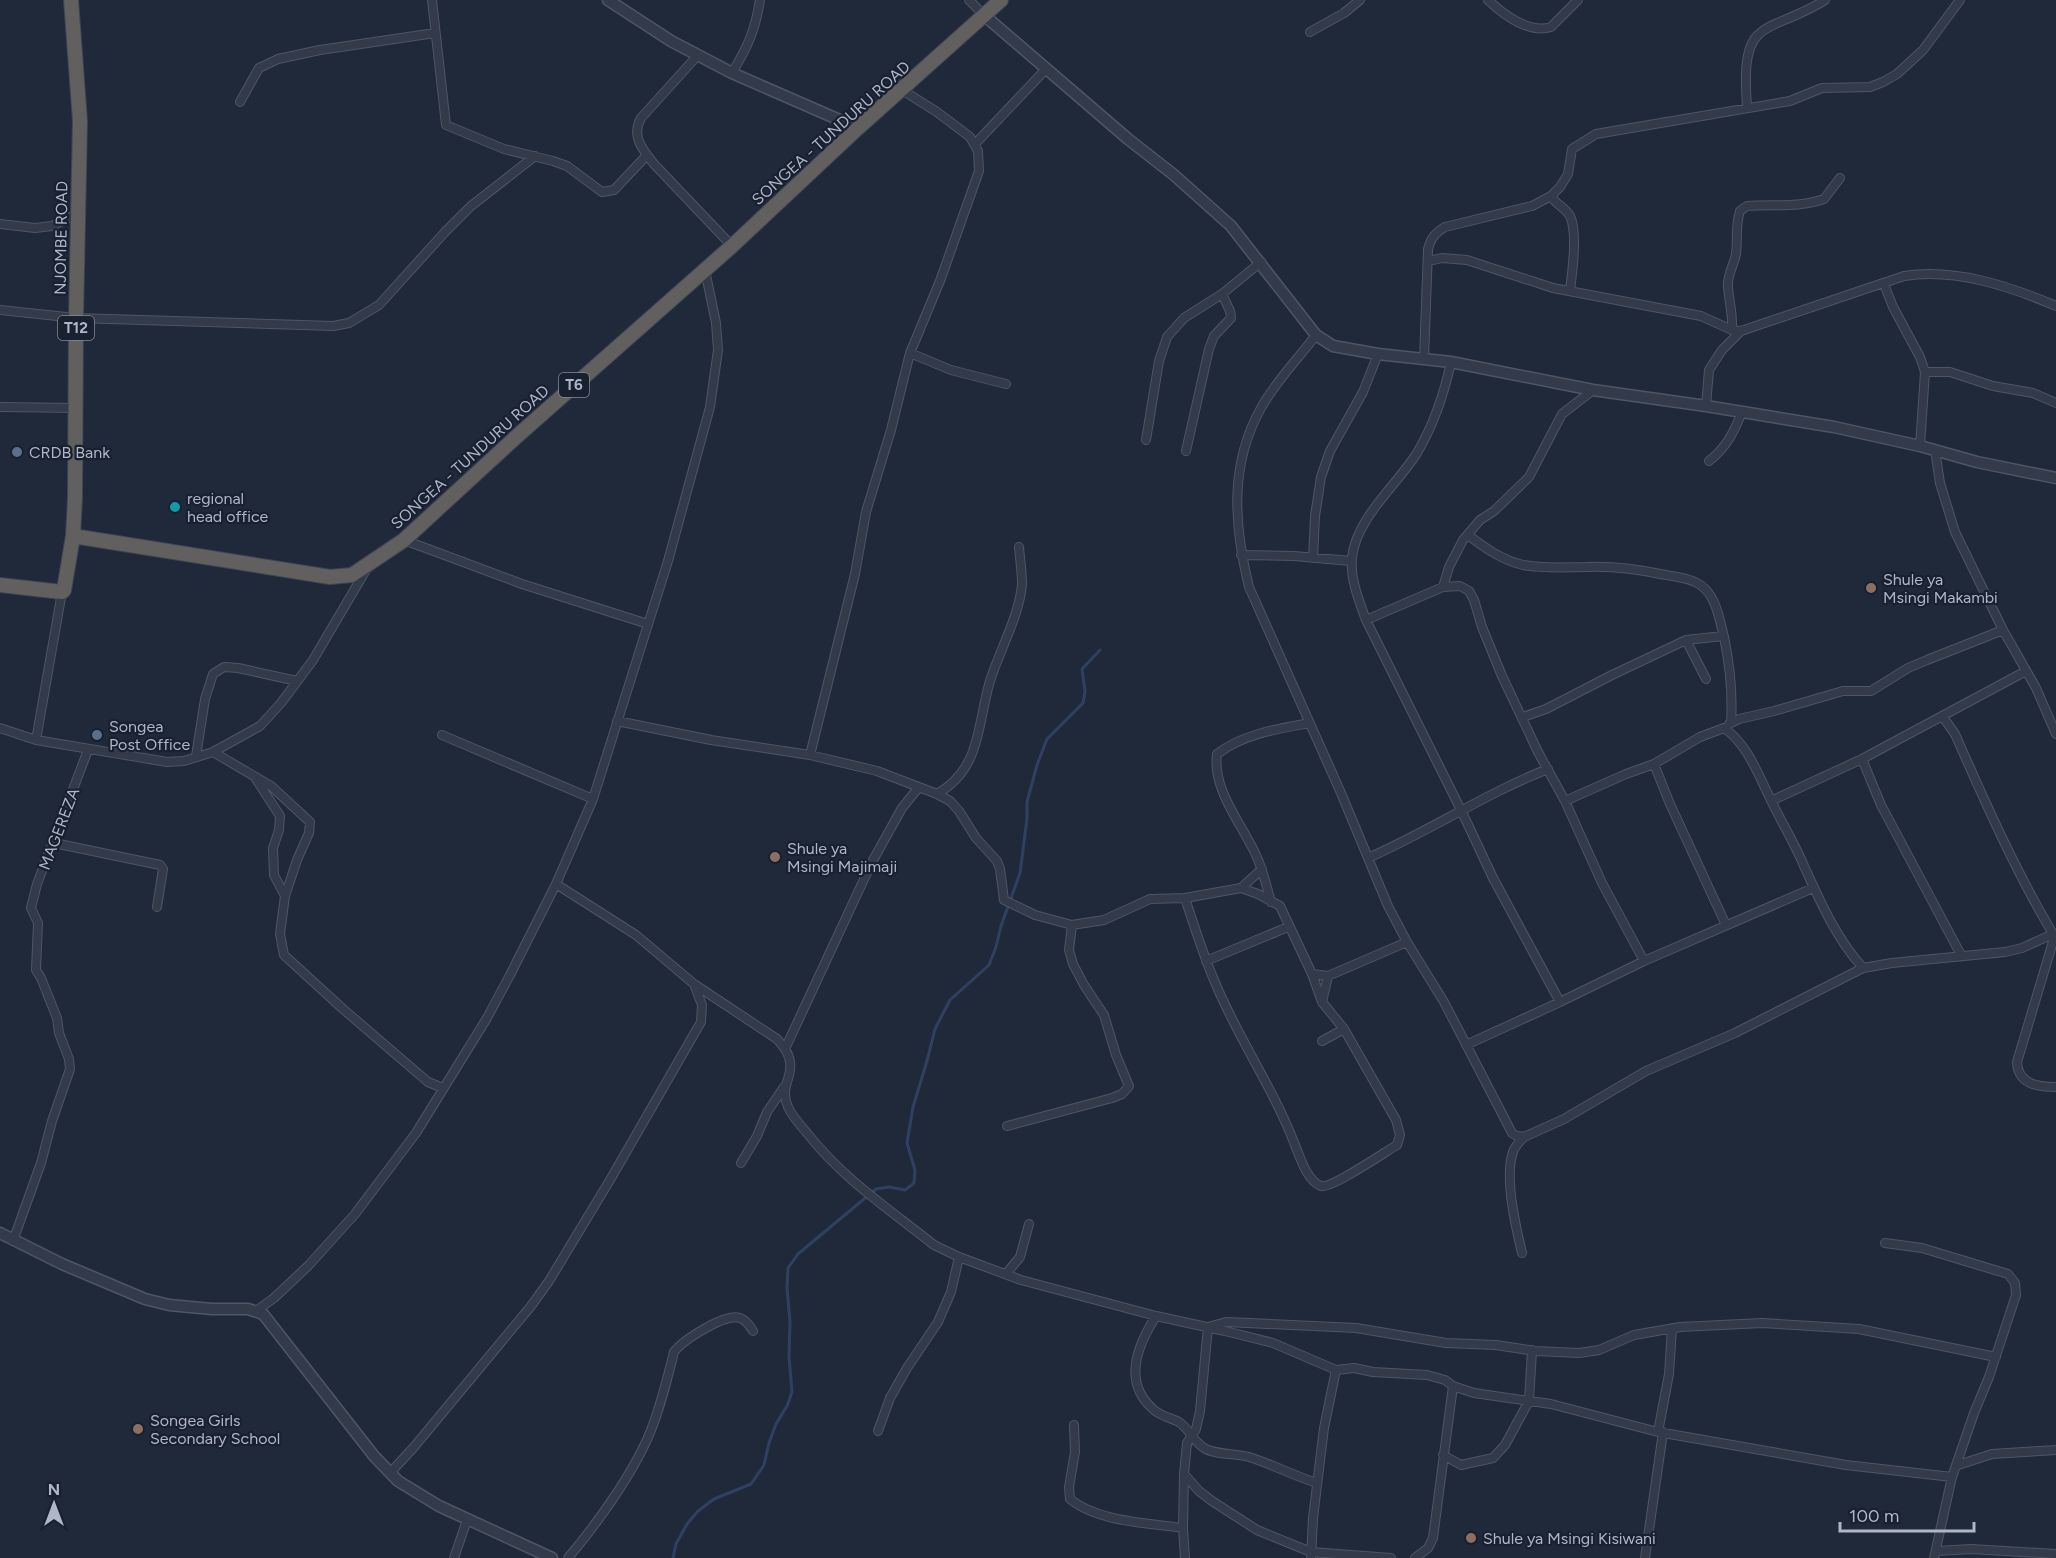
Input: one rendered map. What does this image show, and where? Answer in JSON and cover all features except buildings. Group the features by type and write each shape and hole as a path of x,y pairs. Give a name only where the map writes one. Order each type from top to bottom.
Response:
{"highway":[{"name":"NJOMBE ROAD","path":"62,592 66,588 73,536 77,408 77,214 80,121 71,0"},
{"name":"SONGEA - TUNDURU ROAD","path":"73,536 330,577 352,575 404,540 516,437 732,246 858,128 1001,0"},
{"path":"0,585 62,592"}],"street":[{"path":"432,0 446,124 504,149 567,166 602,192 614,190 647,155"},
{"path":"608,0 671,41 732,73 858,128"},
{"path":"732,73 749,44 756,25 760,0"},
{"path":"969,0 1046,69 1231,226 1316,335 1333,346 1451,363 1593,390 1834,427 1920,446 1977,462 2056,477"},
{"path":"1310,32 1344,13 1360,0"},
{"path":"1488,0 1512,20 1545,29 1551,27 1578,0"},
{"path":"1747,108 1745,79 1752,43 1767,28 1811,9 1825,0"},
{"path":"1424,359 1428,249 1436,233 1445,227 1515,208 1532,206 1551,196 1560,188 1568,174 1572,149 1596,134 1790,101 1822,87 1870,87 1883,82 1897,74 1923,50 1960,0"},
{"path":"240,102 254,75 269,63 320,50 435,33"},
{"path":"698,55 640,118 636,130 637,140 647,155 732,246"},
{"path":"975,144 1046,69"},
{"path":"810,755 855,574 866,512 891,430 910,353 979,171 979,157 975,144 963,130 902,90"},
{"path":"0,310 76,318 333,326 349,323 379,305 471,206 535,156"},
{"path":"1736,330 1728,280 1736,255 1736,229 1740,211 1747,207 1799,205 1824,199 1840,178"},
{"path":"1551,196 1554,202 1565,209 1571,218 1574,249 1570,291"},
{"path":"0,224 35,228 52,226 77,214"},
{"path":"1429,261 1442,258 1467,260 1570,291 1701,316 1736,330"},
{"path":"1146,441 1159,362 1167,338 1184,318 1222,294 1261,262"},
{"path":"256,1311 274,1298 308,1266 355,1214 397,1160 487,1018 556,884 592,799 671,550 710,407 718,350 716,323 705,270"},
{"path":"1706,406 1709,370 1736,330 1904,276 1949,274 2032,296 2056,306"},
{"path":"1884,284 1925,372 1920,446"},
{"path":"1186,451 1211,342 1221,327 1231,318 1222,294"},
{"path":"1316,335 1261,408 1240,459 1237,490 1241,555 1249,587 1388,906 1444,1002 1512,1133 1524,1137"},
{"path":"910,353 951,370 1006,384"},
{"path":"1313,558 1316,508 1321,477 1330,451 1363,392 1378,354"},
{"path":"1451,363 1441,406 1429,431 1416,454 1366,519 1351,561 1356,591 1366,620 1493,878 1560,1002"},
{"path":"1925,372 1950,372 2001,388 2033,393 2056,404"},
{"path":"1443,587 1455,553 1468,535 1480,520 1494,511 1529,477 1562,414 1593,390"},
{"path":"0,407 77,408"},
{"path":"1709,461 1720,453 1727,443 1742,412"},
{"path":"1935,450 1940,483 1955,532 2003,630 2036,688 2056,734"},
{"path":"1468,535 1497,555 1523,565 1554,568 1624,568 1696,582 1706,591 1714,602 1719,616 1730,662 1732,684 1727,725 1743,747 1804,865 1829,920 1847,950 1863,968"},
{"path":"404,540 522,584 648,624"},
{"path":"937,794 957,778 976,745 989,683 1015,613 1022,586 1019,547"},
{"path":"1241,555 1351,561"},
{"path":"0,728 36,740 167,762 184,761 213,752 260,726 282,703 313,660 369,564"},
{"path":"1366,620 1443,587 1460,586 1469,591 1489,646 1538,752 1564,801 1602,883 1644,961"},
{"path":"36,740 62,592"},
{"path":"1564,801 1654,764 1700,737 1739,719 1843,691 1871,691 1908,668 2003,630"},
{"path":"1522,717 1546,709 1621,670 1686,640 1723,636"},
{"path":"1686,640 1706,679"},
{"path":"196,756 205,699 213,674 224,667 238,668 297,681"},
{"path":"1771,801 1862,759 2026,671"},
{"path":"1943,717 1955,734 2009,854 2055,935 2017,1062 2020,1077 2026,1081 2056,1087"},
{"path":"617,721 711,740 810,755 877,771 937,794 950,801 959,811 976,838 997,861 1000,869 1002,896 1009,903 1035,915 1072,925 1104,920 1150,899 1185,898 1241,888 1258,894 1280,906 1312,974 1322,1002 1344,1029 1396,1120 1400,1130 1400,1140 1397,1145 1330,1185 1322,1186 1313,1180 1222,997 1206,961 1185,898"},
{"path":"1271,902 1262,869 1218,777 1217,754 1230,744 1248,737 1310,723"},
{"path":"442,735 592,799"},
{"name":"MAGEREZA","path":"13,1241 41,1163 52,1121 70,1069 69,1059 58,1033 57,1018 36,970 38,923 31,908 37,884 88,750"},
{"path":"213,752 271,786 310,822 309,833 285,896 280,934 284,955 428,1082 443,1088"},
{"path":"1862,759 1881,805 1961,955"},
{"path":"1654,764 1726,925"},
{"path":"1368,858 1462,812 1518,780 1548,769"},
{"path":"254,776 280,816 279,830 273,848 274,875 285,896"},
{"path":"786,1049 872,862 902,808 919,787"},
{"path":"54,843 160,865 163,869 157,907"},
{"path":"1241,888 1262,869"},
{"path":"556,884 636,934 694,984 777,1038 786,1049 791,1071 767,1112 758,1136 741,1163"},
{"path":"1466,1045 1644,961 1813,888"},
{"path":"1006,1126 1112,1098 1122,1094 1129,1086 1116,1055 1104,1015 1084,985 1070,957 1072,925"},
{"path":"1206,961 1288,927"},
{"path":"1522,1254 1512,1201 1511,1167 1514,1149 1524,1137 1564,1119 1646,1071 1754,1024 1863,968 1961,955 2005,952 2055,935"},
{"path":"1312,974 1328,976 1407,942"},
{"path":"1322,1002 1328,976"},
{"path":"390,1473 402,1462 549,1281 701,1022 702,1005 694,984"},
{"path":"1322,1041 1344,1029"},
{"path":"785,1084 787,1105 792,1113 817,1146 856,1184 934,1245 1006,1274 1156,1316 1273,1343 1336,1370 1354,1368 1374,1372 1427,1375 1445,1380 1453,1386 1473,1393 1551,1404 1661,1432 1846,1465 1952,1477"},
{"path":"1006,1274 1020,1257 1029,1224"},
{"path":"0,1233 13,1241 145,1299 169,1305 256,1311 268,1320 390,1473 409,1489 467,1520 552,1558"},
{"path":"1885,1243 1922,1248 2008,1274 2013,1279 2016,1295 1952,1477 1935,1554 1971,1549 2041,1556 2056,1554"},
{"path":"878,1431 890,1398 938,1322 951,1292 959,1257"},
{"path":"1156,1316 1148,1329 1134,1369 1139,1391 1150,1406 1156,1412 1180,1423 1204,1448 1250,1457 1317,1483"},
{"path":"568,1558 590,1533 641,1450 657,1414 674,1352 697,1332 729,1317 741,1318 750,1325 753,1331"},
{"path":"1208,1327 1227,1322 1356,1328 1446,1343 1579,1353 1599,1350 1634,1335 1713,1324 1762,1323 1859,1329 1996,1357"},
{"path":"1185,1558 1183,1528 1187,1443 1196,1429 1201,1402 1208,1327"},
{"path":"1646,1558 1669,1374 1672,1329"},
{"path":"1443,1455 1461,1465 1493,1458 1499,1453 1529,1401 1532,1350"},
{"path":"1311,1555 1324,1428 1336,1370"},
{"path":"1415,1558 1428,1548 1433,1538 1453,1386"},
{"path":"1074,1425 1075,1452 1069,1487 1070,1499 1085,1508 1121,1520 1183,1528"},
{"path":"1958,1465 1992,1454 2056,1450"},
{"path":"1184,1474 1199,1491 1212,1501 1257,1530 1311,1555 1391,1558"},
{"path":"454,1558 467,1520"}],"waterway":[{"path":"673,1558 676,1544 687,1524 698,1511 714,1499 751,1484 764,1465 776,1424 792,1392 789,1356 788,1268 798,1254 876,1189 889,1187 905,1190 914,1183 915,1170 907,1143 913,1107 935,1029 950,1000 989,965 1020,873 1027,802 1037,765 1047,739 1083,703 1085,691 1082,669 1100,650"}],"place":[{"name":"CRDB Bank","path":"17,452"},
{"name":"regional head office","path":"175,507"},
{"name":"Shule ya Msingi Makambi","path":"1871,588"},
{"name":"Songea Post Office","path":"97,735"},
{"name":"Shule ya Msingi Majimaji","path":"775,857"},
{"name":"Songea Girls Secondary School","path":"138,1429"},
{"name":"Shule ya Msingi Kisiwani","path":"1471,1538"}]}
